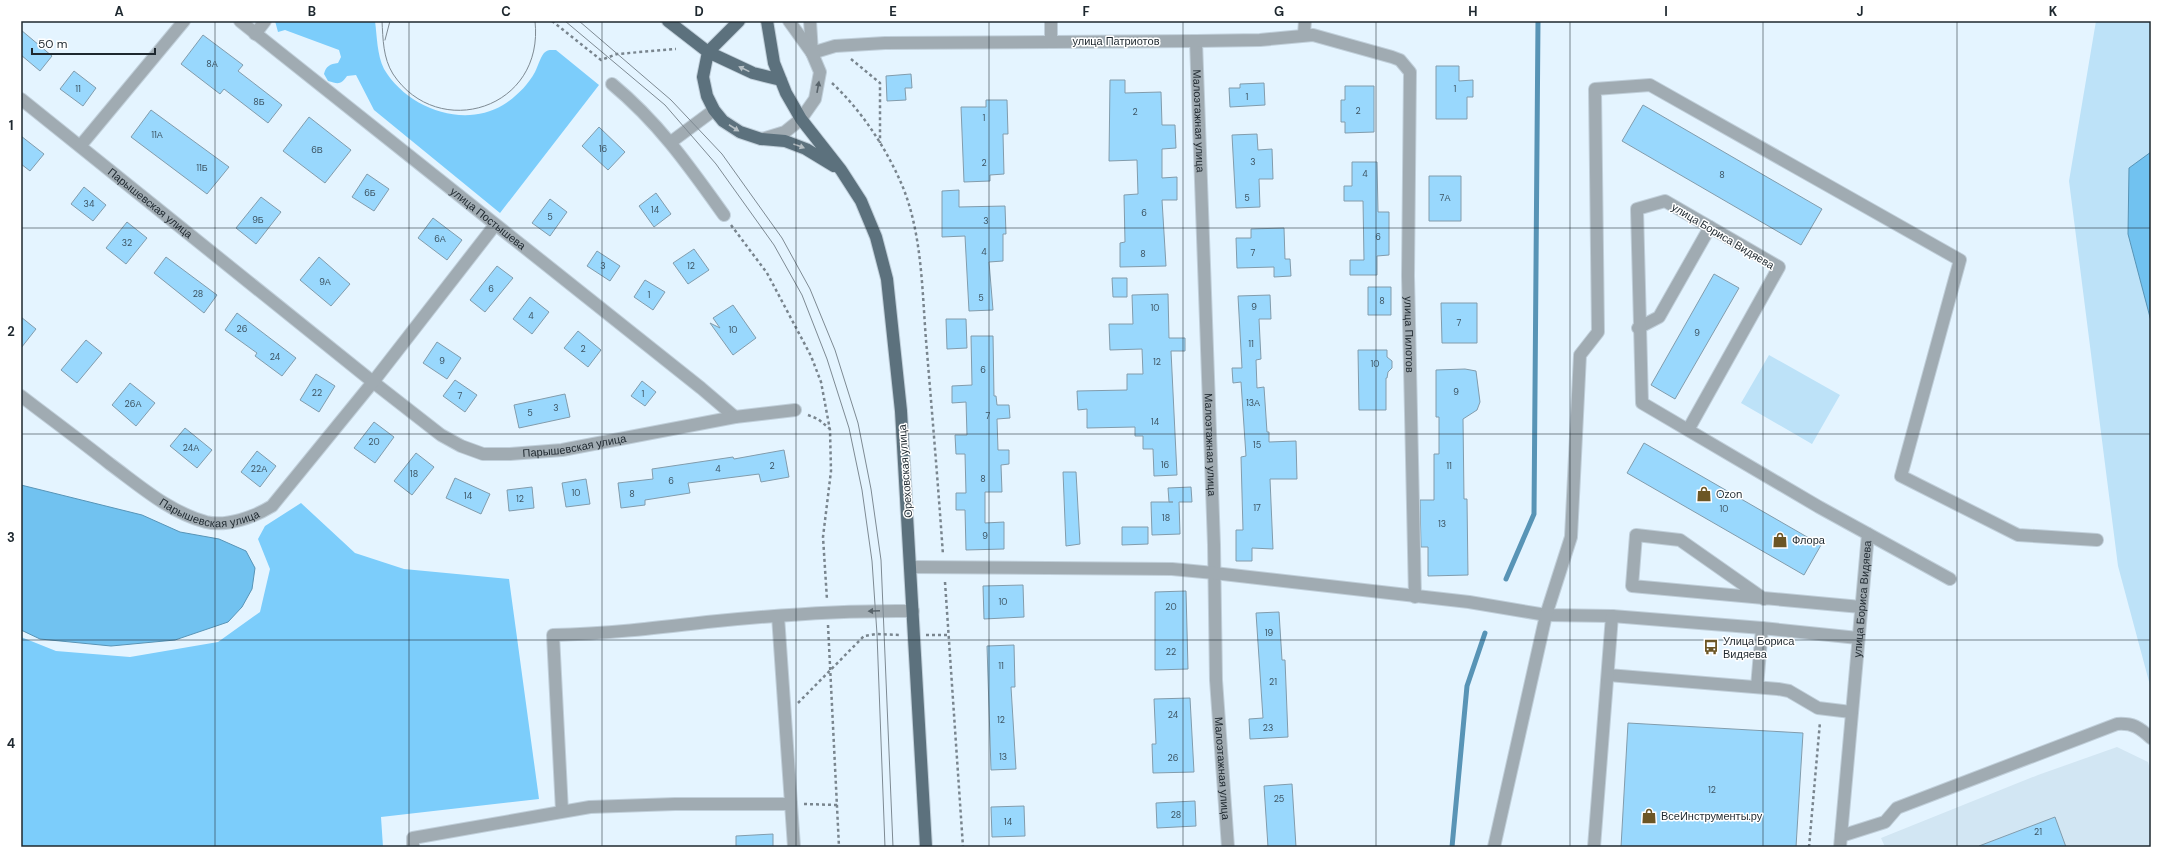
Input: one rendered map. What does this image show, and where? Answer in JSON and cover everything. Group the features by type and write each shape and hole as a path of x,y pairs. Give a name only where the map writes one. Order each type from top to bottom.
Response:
{"main road":[{"path":"668,21 708,52 753,73 781,80"},
{"path":"739,21 708,52 703,77 708,96 714,110 723,121 740,132 761,139 785,142 806,149 841,170"},
{"name":"Ореховская улица","path":"767,21 774,63 781,80 801,119 841,170 861,201 876,237 887,279 901,412 926,847"}],"street":[{"path":"81,145 184,21"},
{"name":"улица Постышева","path":"240,21 701,388 735,417"},
{"path":"255,34 265,21"},
{"path":"761,139 785,132 801,119 815,100 820,72 812,53 789,21"},
{"path":"810,21 812,53"},
{"path":"1051,21 1051,41"},
{"path":"1304,34 1305,21"},
{"name":"улица Патриотов","path":"812,53 835,46 885,43 1260,40 1304,34 1313,35 1392,57 1400,60 1410,72"},
{"name":"Малоэтажная улица","path":"1196,41 1214,573 1216,680 1228,847"},
{"name":"улица Пилотов","path":"1410,72 1408,276 1415,597"},
{"path":"612,84 630,98 671,142 724,215"},
{"path":"1494,847 1546,615 1571,537 1580,355 1598,332 1595,89 1650,85 1960,260 1901,476 2018,535 2096,540"},
{"name":"Парышевская улица","path":"21,99 81,145 373,382 440,434 461,446 483,454 510,454 562,450 735,417 795,410"},
{"path":"671,142 714,110"},
{"name":"улица Бориса Видяева","path":"1688,430 1779,267 1665,201 1637,209 1638,328 1642,403 1688,430 1868,534 1840,841"},
{"name":"Парышевская улица","path":"21,396 155,497 181,513 207,522 229,522 256,516 272,506 373,382 495,225"},
{"path":"1638,328 1659,317 1710,227"},
{"path":"1868,534 1950,579"},
{"path":"1764,599 1680,540 1636,535 1632,586 1764,599 1861,607"},
{"path":"911,567 944,566 1172,569 1469,602 1546,615 1612,616 1762,628 1858,638"},
{"path":"562,811 553,635 668,628 828,612 913,611"},
{"path":"778,616 794,847"},
{"path":"1594,847 1612,616"},
{"path":"1757,687 1762,628"},
{"path":"1608,675 1784,690 1821,708 1851,712"},
{"path":"1840,841 1885,822 1897,808 2117,724 2128,723 2138,726 2151,738"},
{"path":"413,847 412,838 590,807 675,804 791,804"}],"path":[{"path":"552,21 601,60 617,54 676,49"},
{"path":"835,46 880,83 880,143"},
{"path":"820,72 846,97 880,143 902,186 915,229 922,290 944,566 963,847"},
{"path":"795,410 818,419 830,430"},
{"path":"828,612 829,671 840,847"},
{"path":"784,717 864,636"},
{"path":"1809,847 1821,708"},
{"path":"791,804 837,806"}],"shaded area":[{"path":"275,21 375,21 379,52 384,69 394,83 407,94 421,104 437,111 471,115 487,112 503,105 525,86 535,72 545,52 550,50 556,50 599,85 500,213 374,110 356,75 347,76 339,83 328,81 324,74 325,71 329,66 338,63 341,57 339,50 285,30 278,32"},
{"path":"2096,21 2151,21 2151,689 2118,566 2069,181"},
{"path":"2151,152 2151,321 2128,234 2129,168"},
{"path":"1769,355 1840,395 1812,444 1741,403"},
{"path":"21,485 142,515 180,532 219,539 246,551 255,568 252,589 242,607 228,622 175,640 111,646 40,639 21,630"},
{"path":"301,503 355,553 404,569 509,579 539,799 381,817 383,847 21,847 21,637 56,651 130,657 218,642 260,612 270,569 258,539 265,526"},
{"path":"2117,747 2148,762 2151,774 2151,847 1885,847 1881,838 2038,775"}],"building":[{"path":"21,30 52,56 40,71 21,55"},
{"path":"203,35 243,65 238,71 282,105 268,123 224,89 220,94 181,64"},
{"path":"1436,66 1459,66 1459,81 1473,80 1473,97 1467,97 1467,119 1436,119"},
{"path":"74,71 96,88 83,106 60,89"},
{"path":"911,74 912,88 905,88 906,100 887,101 886,76"},
{"path":"1110,80 1125,80 1125,93 1161,92 1162,125 1175,125 1176,148 1162,149 1162,178 1177,177 1177,200 1162,200 1166,266 1120,267 1120,243 1125,242 1124,195 1138,194 1137,160 1109,161"},
{"path":"1264,83 1265,105 1230,107 1229,88 1240,88 1240,84"},
{"path":"1345,86 1374,86 1374,132 1345,133 1345,122 1341,122 1341,100 1345,100"},
{"path":"986,100 1007,100 1008,134 1003,134 1004,174 990,175 990,181 964,182 961,107 986,107"},
{"path":"1643,105 1822,209 1801,245 1622,141"},
{"path":"151,110 229,167 207,194 131,137"},
{"path":"309,117 351,150 325,183 283,151"},
{"path":"599,127 625,152 608,170 582,146"},
{"path":"1257,134 1258,150 1272,149 1273,179 1259,179 1260,207 1236,208 1232,135"},
{"path":"21,136 44,154 30,171 21,164"},
{"path":"1352,162 1377,162 1378,212 1389,212 1389,255 1377,256 1377,275 1350,275 1350,260 1364,260 1363,201 1344,201 1344,186 1352,186"},
{"path":"367,174 389,189 374,211 352,197"},
{"path":"1429,176 1461,176 1461,221 1429,221"},
{"path":"84,187 106,205 93,221 71,204"},
{"path":"959,190 959,207 1005,206 1006,234 1003,234 1003,261 989,262 993,310 969,311 965,236 942,237 942,191"},
{"path":"656,193 671,214 654,227 639,206"},
{"path":"261,197 281,212 256,244 236,228"},
{"path":"550,199 567,212 550,236 532,223"},
{"path":"433,218 462,240 447,260 418,238"},
{"path":"127,222 147,238 126,264 106,248"},
{"path":"1284,228 1285,259 1290,259 1291,276 1274,277 1274,267 1237,268 1236,238 1251,238 1251,229"},
{"path":"694,249 709,270 688,284 673,263"},
{"path":"597,251 620,266 610,281 587,266"},
{"path":"166,257 217,295 204,313 154,273"},
{"path":"319,257 350,284 331,306 300,280"},
{"path":"497,266 513,278 485,312 470,300"},
{"path":"1714,274 1739,288 1675,399 1651,385"},
{"path":"1112,278 1127,278 1127,297 1113,297"},
{"path":"645,280 665,292 653,310 634,297"},
{"path":"1368,287 1391,287 1391,315 1368,315"},
{"path":"1168,294 1169,338 1185,338 1185,351 1171,351 1177,475 1154,476 1153,449 1143,449 1143,436 1135,436 1135,427 1087,428 1087,409 1078,410 1077,391 1127,390 1127,374 1143,374 1142,349 1110,350 1109,324 1133,324 1132,295"},
{"path":"1270,295 1271,319 1259,319 1261,359 1256,360 1257,388 1264,387 1269,442 1296,441 1297,479 1270,479 1273,549 1252,548 1252,561 1236,561 1236,530 1243,530 1241,457 1246,456 1241,382 1233,383 1232,368 1242,368 1238,296"},
{"path":"530,297 549,312 532,334 513,319"},
{"path":"1441,303 1477,303 1477,343 1442,343"},
{"path":"733,305 756,338 733,355 710,323 720,328 713,318"},
{"path":"237,313 296,358 282,376 255,356 257,353 225,330"},
{"path":"21,317 36,329 21,348"},
{"path":"946,319 966,319 967,348 947,349"},
{"path":"578,331 601,350 588,367 564,348"},
{"path":"971,336 993,336 994,396 996,396 997,405 1009,405 1010,418 997,419 998,450 1009,450 1009,464 1001,465 1002,492 985,492 985,523 1004,522 1004,549 966,550 965,510 956,510 956,493 966,493 965,454 956,454 955,435 967,435 966,402 952,403 952,386 972,385"},
{"path":"86,340 102,353 77,383 61,370"},
{"path":"437,342 461,358 447,379 423,363"},
{"path":"1358,350 1387,350 1387,357 1392,361 1392,368 1388,372 1386,378 1386,410 1359,410"},
{"path":"1465,369 1476,371 1480,402 1477,410 1463,419 1464,499 1467,499 1468,575 1428,576 1428,547 1421,547 1420,500 1434,500 1434,454 1439,454 1439,417 1436,417 1436,370"},
{"path":"316,374 335,386 319,412 300,400"},
{"path":"455,380 477,395 465,412 443,396"},
{"path":"642,381 656,392 645,406 631,396"},
{"path":"130,383 155,403 136,426 112,405"},
{"path":"565,394 570,417 519,428 514,405"},
{"path":"374,422 394,437 375,463 354,448"},
{"path":"185,428 212,450 197,468 170,446"},
{"path":"1644,443 1821,545 1804,575 1627,473"},
{"path":"784,450 789,477 761,482 759,474 688,483 690,493 645,500 645,505 621,508 618,483 653,479 652,469 733,457 734,459"},
{"path":"257,451 276,466 260,487 241,472"},
{"path":"416,453 434,467 412,495 394,481"},
{"path":"1063,472 1076,472 1080,544 1066,546"},
{"path":"455,478 490,494 481,514 446,498"},
{"path":"586,479 590,504 566,507 562,483"},
{"path":"532,487 534,508 509,511 507,490"},
{"path":"1191,487 1192,502 1179,502 1180,534 1152,535 1151,502 1169,502 1168,488"},
{"path":"1122,527 1148,527 1148,544 1122,545"},
{"path":"1023,585 1024,617 984,619 983,586"},
{"path":"1186,591 1188,669 1155,670 1155,592"},
{"path":"1279,612 1282,660 1285,660 1288,737 1250,739 1249,719 1263,718 1256,613"},
{"path":"1014,645 1015,687 1011,687 1016,769 991,770 987,646"},
{"path":"1190,698 1194,772 1153,773 1152,744 1156,744 1154,699"},
{"path":"1628,723 1803,733 1796,847 1621,847"},
{"path":"1292,784 1296,847 1268,847 1264,786"},
{"path":"1195,801 1196,826 1157,828 1156,803"},
{"path":"1024,806 1025,836 992,837 991,807"},
{"path":"2055,817 2066,847 1979,847 1979,846"},
{"path":"773,834 773,847 736,847 736,836"}],"waterway":[{"path":"1506,579 1534,514 1538,21"},
{"path":"1452,847 1467,686 1485,633"}],"tram line":[{"path":"382,21 385,55 393,74 412,95 436,107 460,110 485,106 506,94 523,76 534,51 535,21"},
{"path":"385,40 390,21"},
{"path":"565,21 665,105 716,164 774,245 802,295 827,359 849,428 862,490 872,561 877,634 885,847"},
{"path":"579,21 671,100 722,154 782,238 810,289 835,350 858,423 871,489 881,560 893,847"}],"place":[{"name":"Ozon","path":"1704,494"},
{"name":"Флора","path":"1780,540"},
{"name":"Улица Бориса Видяева","path":"1711,647"},
{"name":"ВсеИнструменты.ру","path":"1649,816"}]}
